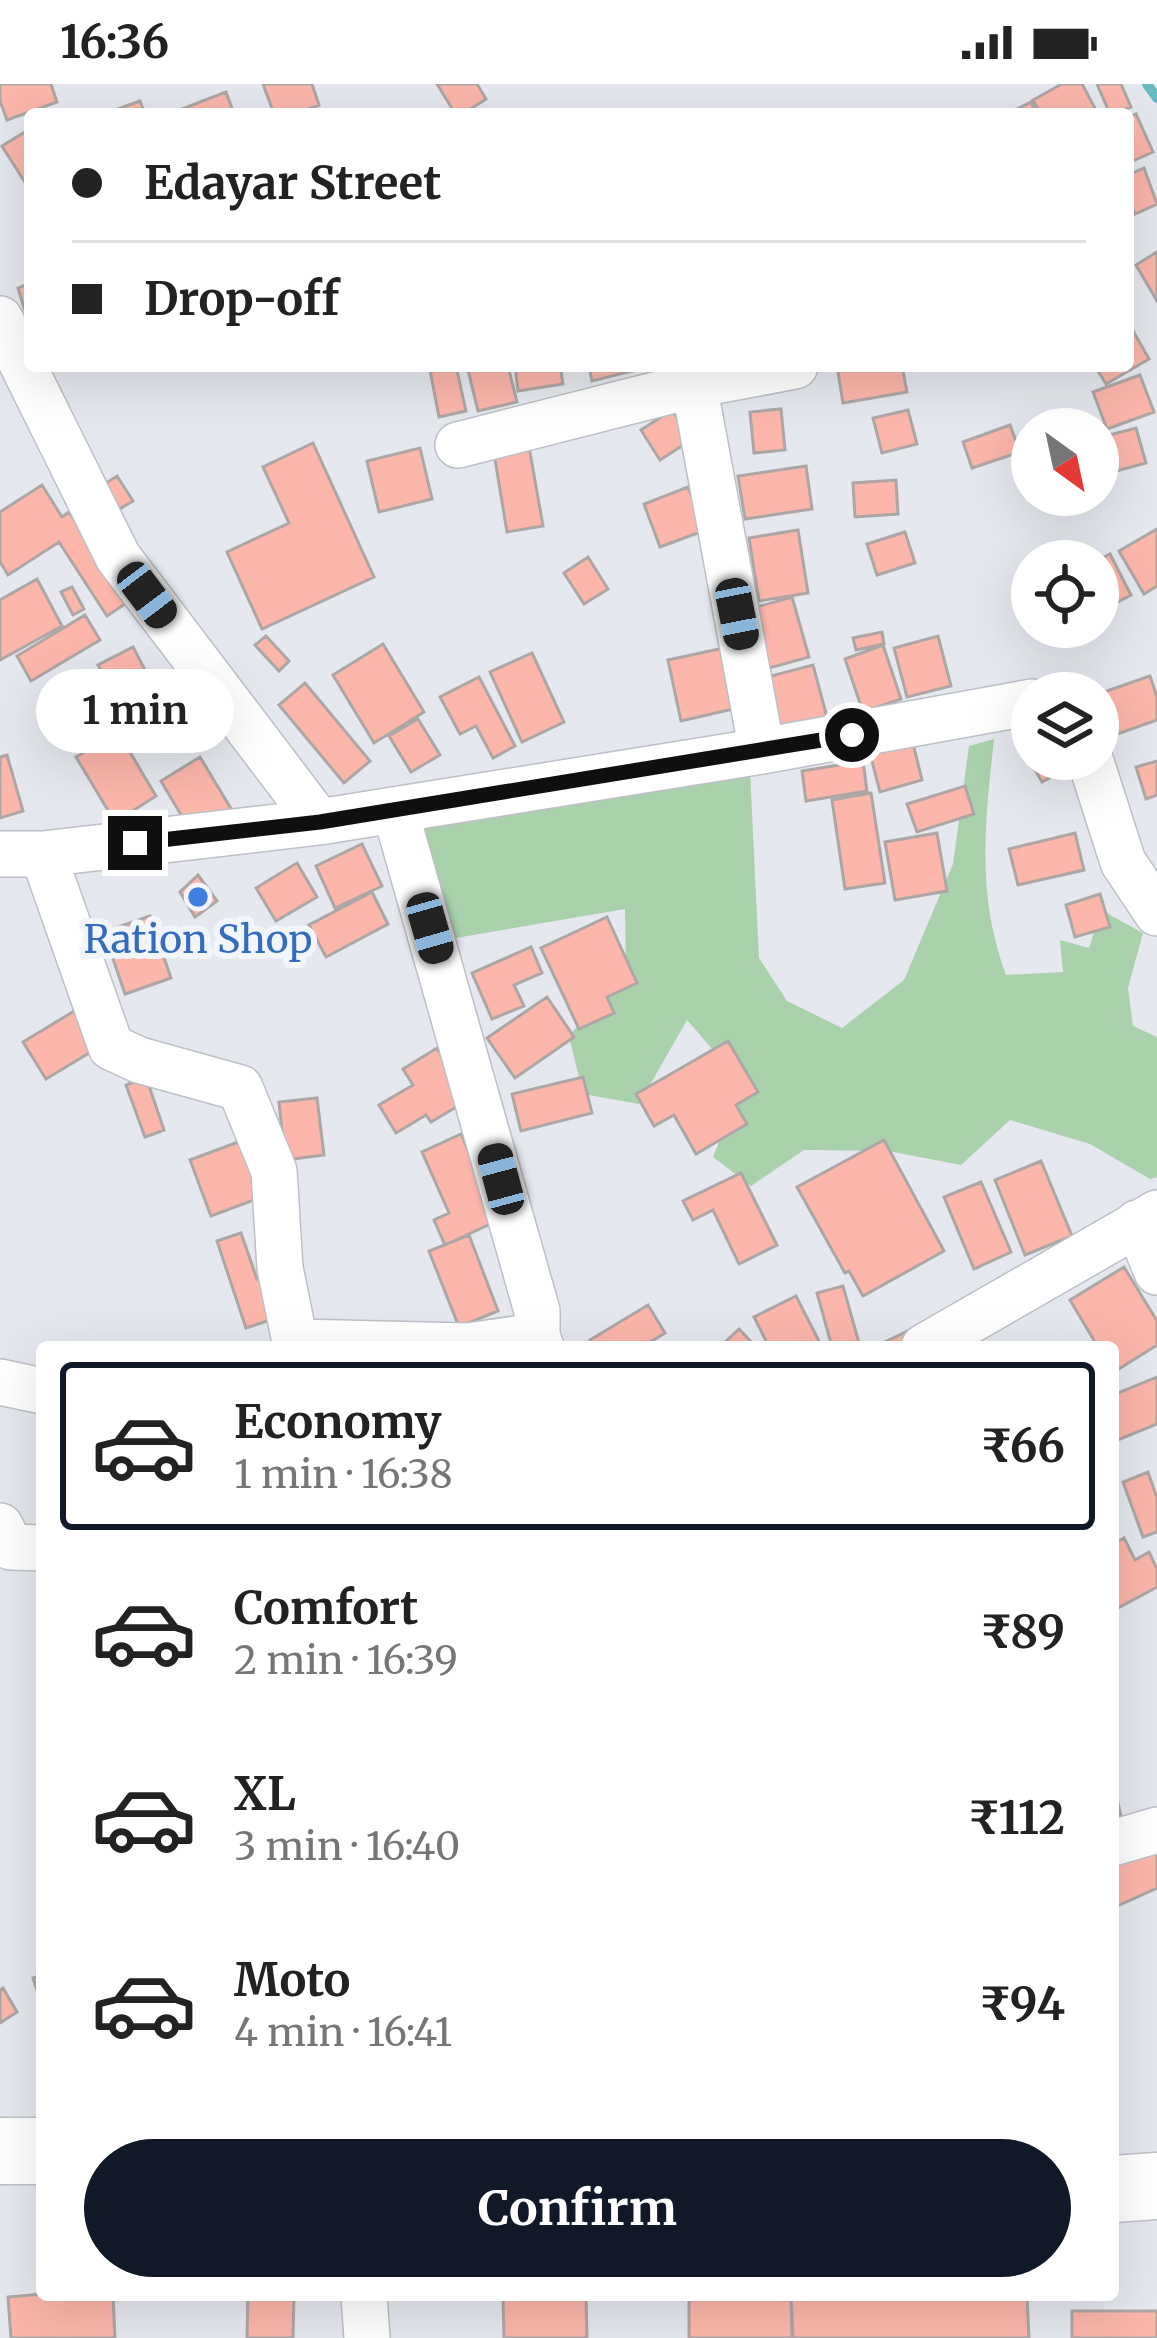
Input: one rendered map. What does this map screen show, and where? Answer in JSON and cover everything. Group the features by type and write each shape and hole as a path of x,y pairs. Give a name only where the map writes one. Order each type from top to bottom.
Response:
{"highway":[{"path":"1119,2149 1157,2148"},
{"path":"0,2151 36,2151"},
{"path":"1119,2189 1157,2186"},
{"path":"0,2190 36,2190"}],"street":[{"path":"4,336 118,557 320,822"},
{"path":"458,445 763,372"},
{"path":"694,385 762,751"},
{"path":"285,1341 274,1171 240,1088 139,1060 111,1047 21,854 320,822 1011,706"},
{"path":"1097,780 1123,862 1157,913"},
{"path":"394,810 537,1311 539,1341"},
{"path":"934,1341 1147,1218 1157,1272"},
{"path":"0,1382 36,1389"},
{"path":"0,1526 11,1547 36,1548"},
{"path":"1119,1841 1157,1830"},
{"path":"364,2301 367,2338"}],"green space":[{"path":"994,739 985,858 990,916 1006,975 1063,972 1060,940 1089,948 1101,910 1143,933 1128,988 1133,1026 1157,1037 1157,1177 1150,1179 1090,1144 1010,1120 961,1165 888,1151 804,1150 751,1186 713,1157 729,1113 731,1083 717,1056 687,1020 639,1104 583,1094 569,1036 626,970 625,909 450,939 412,819 750,771 759,958 787,1001 842,1028 904,980 953,864 969,746"}],"building":[{"path":"0,84 51,84 57,102 24,108 24,114 7,120"},
{"path":"263,84 312,84 319,105 311,108 272,108"},
{"path":"437,84 477,84 486,99 472,108 452,108"},
{"path":"1062,84 1082,84 1095,108 1038,108 1033,100"},
{"path":"1097,84 1121,84 1131,107 1107,108"},
{"path":"226,92 232,108 185,108"},
{"path":"1134,115 1153,152 1134,160"},
{"path":"24,133 24,181 2,146"},
{"path":"1144,168 1157,204 1135,214 1134,212 1134,172"},
{"path":"1157,252 1157,301 1136,265"},
{"path":"1134,333 1149,359 1134,368"},
{"path":"430,372 457,372 466,411 439,417"},
{"path":"468,372 510,372 517,402 478,411"},
{"path":"516,372 561,372 563,384 518,391"},
{"path":"590,372 628,372 592,381"},
{"path":"838,372 903,372 907,392 843,403"},
{"path":"1099,372 1127,372 1106,384"},
{"path":"1140,375 1154,412 1119,425 1119,408 1099,408 1093,392"},
{"path":"781,409 785,450 754,453 750,412"},
{"path":"672,410 691,440 660,460 641,430"},
{"path":"908,410 917,444 882,453 873,418"},
{"path":"1011,428 1011,455 972,468 963,442"},
{"path":"1136,428 1146,463 1119,470 1119,432"},
{"path":"528,441 543,526 507,532 493,447"},
{"path":"313,443 374,577 262,629 227,552 289,523 263,467"},
{"path":"420,448 432,499 379,512 367,461"},
{"path":"806,466 812,509 745,519 738,476"},
{"path":"117,476 133,501 116,511 100,487"},
{"path":"896,480 898,514 855,517 853,483"},
{"path":"42,485 62,517 69,512 128,602 107,616 59,542 8,575 0,562 0,512"},
{"path":"688,487 706,530 660,547 644,504"},
{"path":"1157,529 1157,586 1144,594 1119,551"},
{"path":"798,530 808,593 759,601 749,538"},
{"path":"905,532 915,563 877,575 867,544"},
{"path":"588,557 608,589 584,604 564,573"},
{"path":"1119,572 1131,595 1119,601"},
{"path":"37,579 62,626 0,660 0,600"},
{"path":"72,587 84,609 73,615 61,592"},
{"path":"792,597 809,657 762,670 746,610"},
{"path":"85,615 100,640 31,681 17,656"},
{"path":"882,632 884,644 856,650 853,638"},
{"path":"266,636 289,661 279,671 255,645"},
{"path":"938,636 951,686 907,697 894,648"},
{"path":"383,644 424,712 374,743 333,675"},
{"path":"883,645 901,699 863,712 845,659"},
{"path":"733,646 746,706 681,721 668,660"},
{"path":"133,647 159,697 124,714 98,665"},
{"path":"532,653 564,722 522,742 490,672"},
{"path":"813,665 828,721 781,734 767,677"},
{"path":"1150,676 1157,697 1157,720 1119,733 1119,687"},
{"path":"479,677 515,746 493,758 476,726 460,734 440,697"},
{"path":"305,683 370,761 344,783 279,705"},
{"path":"418,719 440,755 411,772 389,736"},
{"path":"910,731 922,780 880,792 867,742"},
{"path":"118,732 156,796 115,822 76,757"},
{"path":"7,755 23,811 0,818 0,757"},
{"path":"200,757 233,812 193,835 161,781"},
{"path":"863,761 867,791 806,801 802,771"},
{"path":"1157,761 1157,795 1146,799 1136,767"},
{"path":"965,786 974,814 917,832 907,804"},
{"path":"871,793 885,883 845,889 832,800"},
{"path":"937,833 947,891 895,900 885,842"},
{"path":"1075,833 1084,870 1018,885 1009,849"},
{"path":"362,844 382,886 335,908 316,866"},
{"path":"297,863 317,897 276,921 256,888"},
{"name":"Ration Shop","path":"198,875 217,901 195,917 180,892"},
{"path":"372,892 388,924 326,957 309,925"},
{"path":"1100,894 1110,927 1075,937 1066,905"},
{"path":"150,916 171,978 125,994 104,932"},
{"path":"607,917 637,983 607,997 614,1013 579,1029 541,948"},
{"path":"531,947 542,973 514,985 524,1006 492,1019 472,973"},
{"path":"547,997 574,1037 515,1078 487,1038"},
{"path":"76,1010 99,1047 46,1079 23,1042"},
{"path":"728,1041 758,1092 736,1105 747,1124 696,1154 674,1115 654,1126 636,1094"},
{"path":"437,1048 468,1100 431,1122 426,1115 396,1133 379,1105 413,1085 403,1069"},
{"path":"146,1077 164,1130 145,1137 126,1085"},
{"path":"583,1077 592,1113 521,1131 512,1094"},
{"path":"317,1098 324,1155 285,1160 279,1102"},
{"path":"461,1134 499,1220 445,1245 434,1220 449,1213 422,1152"},
{"path":"249,1138 270,1194 211,1216 190,1160"},
{"path":"884,1140 944,1251 863,1296 797,1187"},
{"path":"1041,1161 1072,1236 1025,1255 995,1180"},
{"path":"741,1173 777,1245 739,1264 713,1210 693,1220 683,1201"},
{"path":"981,1182 1011,1252 974,1269 944,1197"},
{"path":"241,1233 257,1279 272,1274 285,1315 246,1328 217,1241"},
{"path":"469,1235 498,1311 459,1327 429,1251"},
{"path":"1124,1267 1157,1321 1157,1345 1119,1369 1119,1341 1094,1341 1070,1300"},
{"path":"843,1286 858,1341 830,1341 817,1293"},
{"path":"796,1296 819,1341 766,1341 754,1317"},
{"path":"648,1305 665,1333 652,1341 590,1340"},
{"path":"928,1321 929,1341 887,1341"},
{"path":"739,1329 750,1341 726,1341"},
{"path":"1157,1377 1157,1424 1119,1440 1119,1393"},
{"path":"1148,1472 1157,1498 1157,1532 1143,1537 1123,1482"},
{"path":"1124,1538 1135,1560 1149,1552 1157,1569 1157,1587 1119,1607 1119,1541"},
{"path":"1157,1845 1157,1888 1119,1905 1119,1861"},
{"path":"0,1990 17,2012 0,2023"},
{"path":"8,2297 113,2301 115,2338 11,2338"},
{"path":"248,2301 294,2301 293,2338 247,2338"},
{"path":"503,2301 586,2301 587,2338 504,2338"},
{"path":"689,2301 791,2301 792,2338 689,2338"},
{"path":"791,2301 1027,2301 1029,2338 793,2338"},
{"path":"1072,2311 1157,2311 1157,2338 1072,2338"}],"waterway":[{"path":"1147,84 1157,98"}],"place":[{"name":"Ration Shop","path":"198,897"}],"route":[{"path":"135,843 320,822 852,735"}]}
